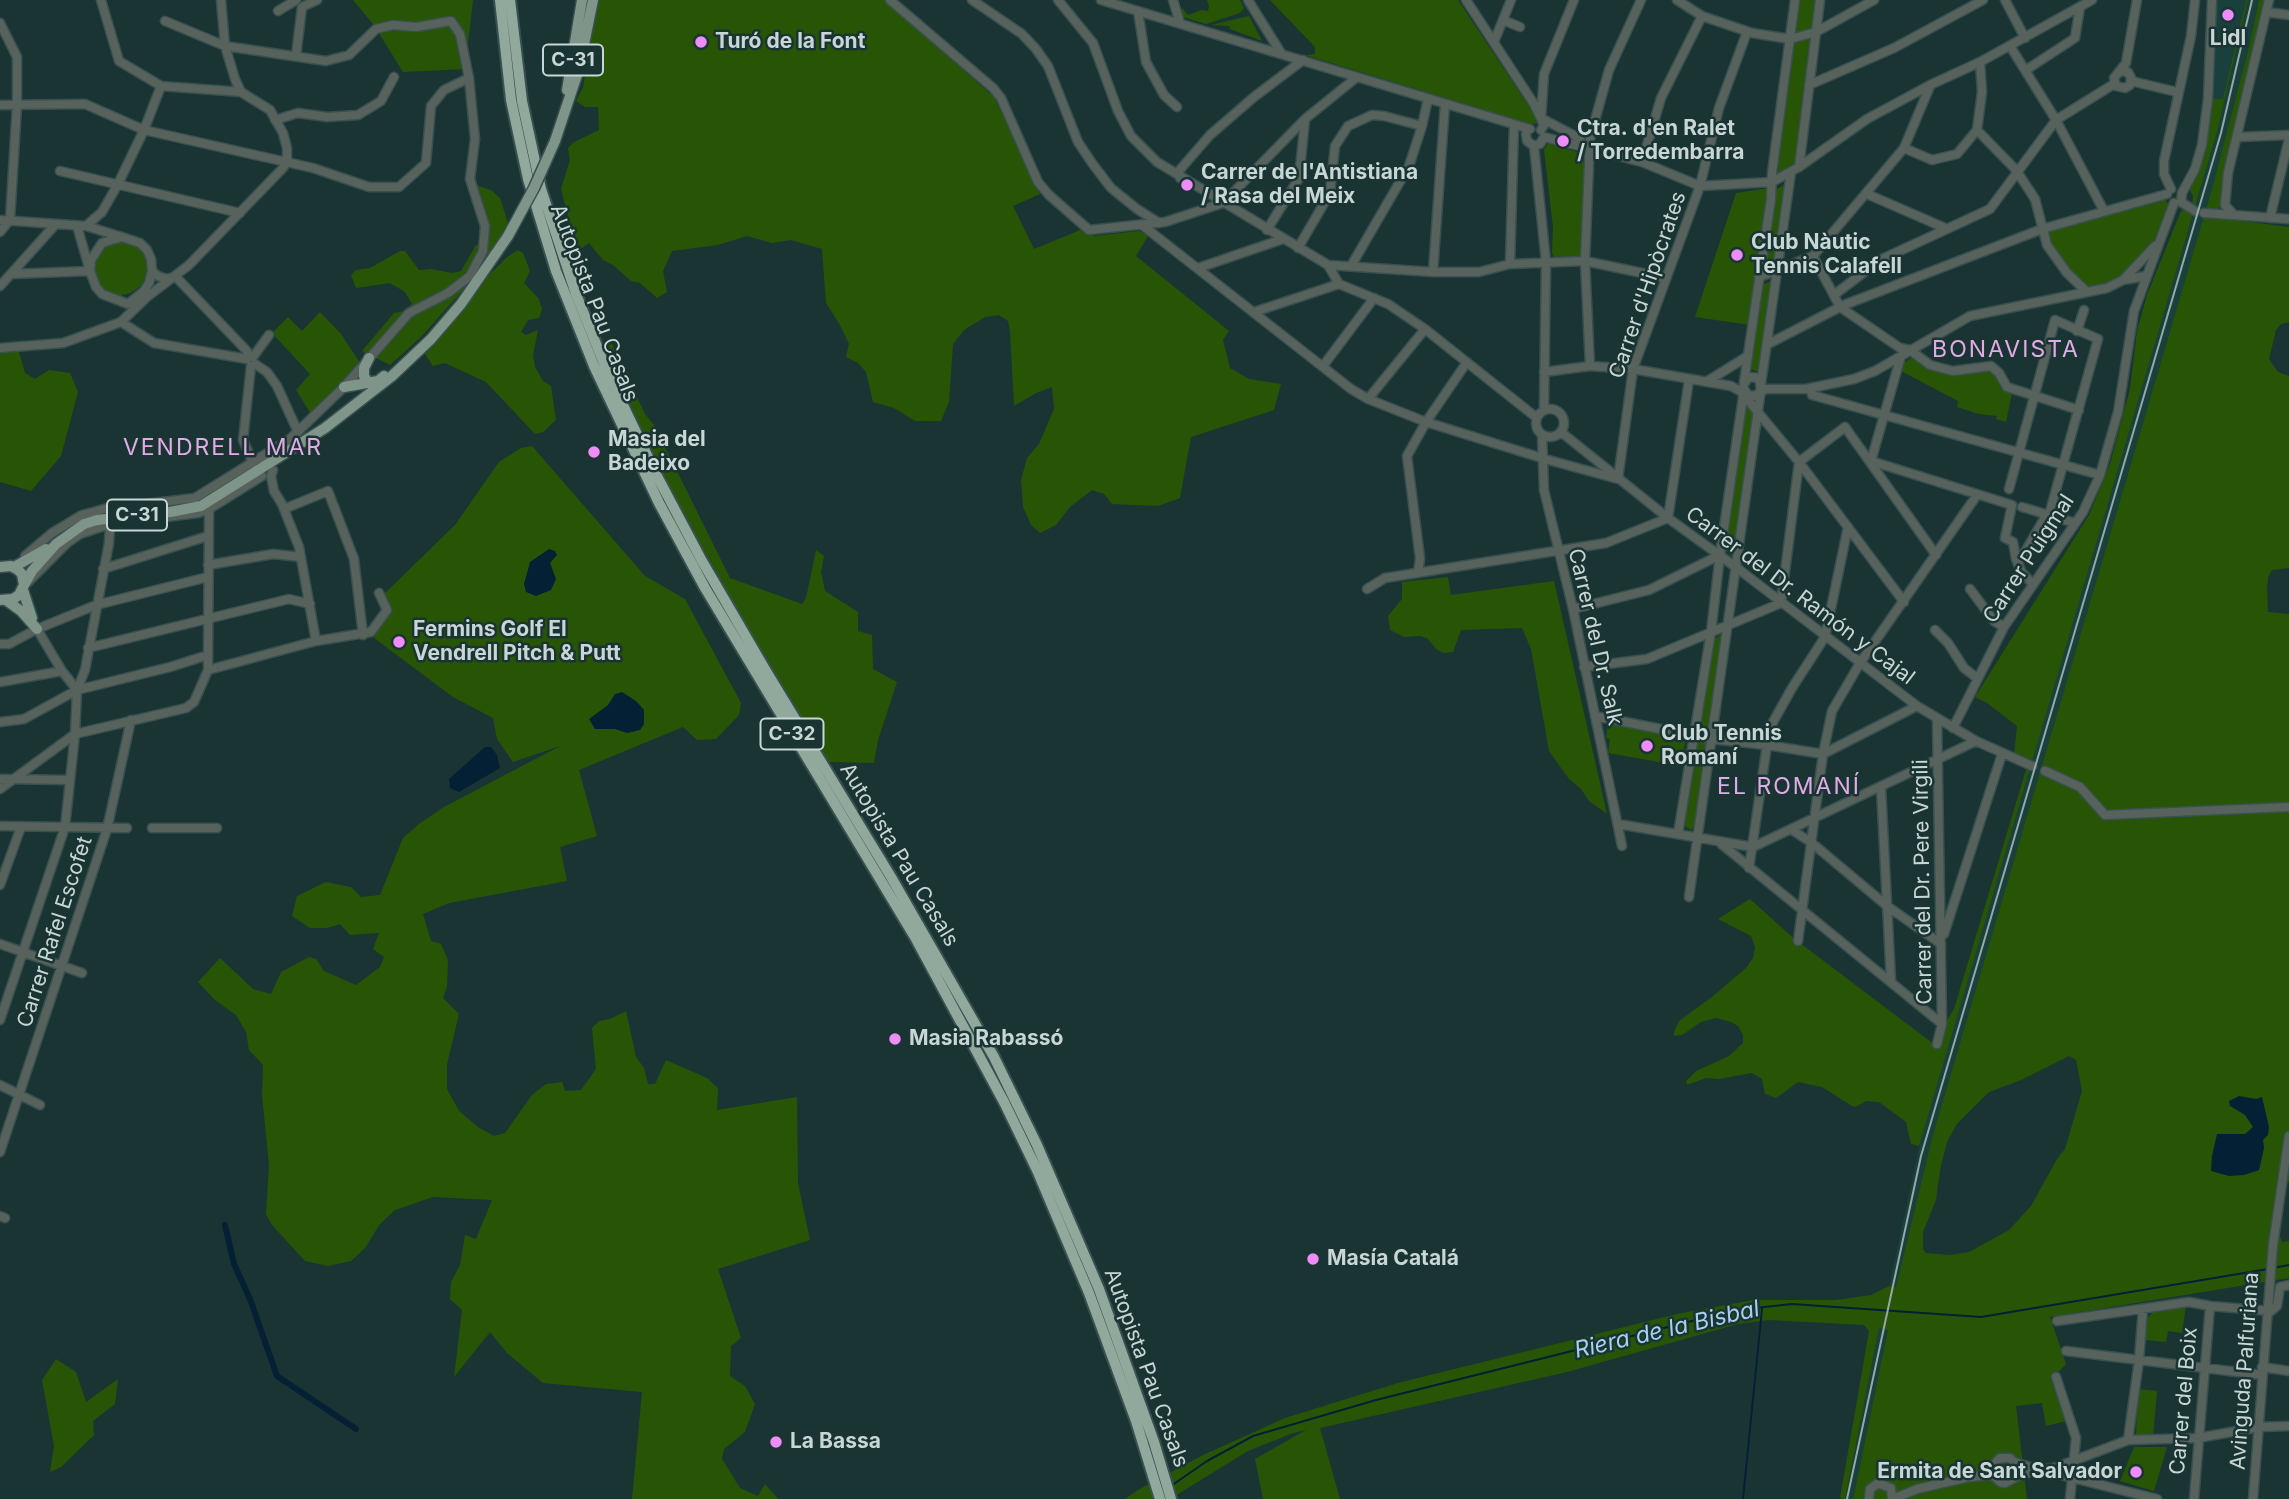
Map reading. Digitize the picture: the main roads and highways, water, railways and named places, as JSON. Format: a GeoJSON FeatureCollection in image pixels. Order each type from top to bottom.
{"type":"FeatureCollection","features":[{"type":"Feature","properties":{"kind":"highway","name":"Autopista Pau Casals"},"geometry":{"type":"LineString","coordinates":[[500,0],[511,100],[533,198],[556,271],[594,366],[659,503],[705,588],[916,939],[1000,1092],[1083,1276],[1149,1445],[1161,1465],[1174,1499]]}},
{"type":"Feature","properties":{"kind":"highway","name":"Autopista Pau Casals"},"geometry":{"type":"LineString","coordinates":[[510,0],[522,101],[541,189],[571,282],[609,376],[702,561],[898,889],[993,1057],[1037,1145],[1083,1250],[1149,1445],[1160,1499]]}},
{"type":"Feature","properties":{"kind":"main road","name":"C-31"},"geometry":{"type":"LineString","coordinates":[[553,141],[567,89],[582,0]]}},
{"type":"Feature","properties":{"kind":"main road","name":"C-31"},"geometry":{"type":"LineString","coordinates":[[2,599],[19,595],[32,571],[56,544],[84,524],[201,506],[325,428],[392,376],[431,339],[461,304],[507,235],[532,186],[572,90],[586,42],[591,0]]}},
{"type":"Feature","properties":{"kind":"main road","name":"C-31"},"geometry":{"type":"LineString","coordinates":[[8,567],[41,552],[76,524],[94,517],[200,503],[330,421],[396,368],[461,299],[507,235]]}},
{"type":"Feature","properties":{"kind":"main road"},"geometry":{"type":"LineString","coordinates":[[368,383],[364,368],[369,358]]}},
{"type":"Feature","properties":{"kind":"main road"},"geometry":{"type":"LineString","coordinates":[[344,387],[378,381],[396,368]]}},
{"type":"Feature","properties":{"kind":"main road"},"geometry":{"type":"LineString","coordinates":[[2,599],[22,611],[37,629],[26,604],[22,574],[8,567]]}},
{"type":"Feature","properties":{"kind":"waterway"},"geometry":{"type":"LineString","coordinates":[[225,1225],[234,1264],[250,1299],[277,1376],[356,1429]]}},
{"type":"Feature","properties":{"kind":"waterway","name":"Riera de la Bisbal"},"geometry":{"type":"LineString","coordinates":[[2273,1268],[2289,1265]]}},
{"type":"Feature","properties":{"kind":"waterway","name":"Riera de la Bisbal"},"geometry":{"type":"LineString","coordinates":[[1171,1486],[1207,1461],[1253,1436],[1376,1400],[1736,1310],[1792,1304],[1981,1317],[2268,1269]]}},
{"type":"Feature","properties":{"kind":"waterway"},"geometry":{"type":"LineString","coordinates":[[1743,1499],[1762,1309]]}},
{"type":"Feature","properties":{"kind":"railway"},"geometry":{"type":"LineString","coordinates":[[1847,1499],[1921,1156],[2221,133],[2252,0]]}},
{"type":"Feature","properties":{"kind":"place","name":"Lidl"},"geometry":{"type":"Point","coordinates":[2228,15]}},
{"type":"Feature","properties":{"kind":"place","name":"Turó de la Font"},"geometry":{"type":"Point","coordinates":[701,42]}},
{"type":"Feature","properties":{"kind":"place","name":"Ctra. d'en Ralet / Torredembarra"},"geometry":{"type":"Point","coordinates":[1563,141]}},
{"type":"Feature","properties":{"kind":"place","name":"Carrer de l'Antistiana / Rasa del Meix"},"geometry":{"type":"Point","coordinates":[1187,185]}},
{"type":"Feature","properties":{"kind":"place","name":"Club Nàutic Tennis Calafell"},"geometry":{"type":"Point","coordinates":[1737,255]}},
{"type":"Feature","properties":{"kind":"place","name":"Masia del Badeixo"},"geometry":{"type":"Point","coordinates":[594,452]}},
{"type":"Feature","properties":{"kind":"place","name":"Fermins Golf El Vendrell Pitch & Putt"},"geometry":{"type":"Point","coordinates":[399,642]}},
{"type":"Feature","properties":{"kind":"place","name":"Club Tennis Romaní"},"geometry":{"type":"Point","coordinates":[1647,746]}},
{"type":"Feature","properties":{"kind":"place","name":"Masia Rabassó"},"geometry":{"type":"Point","coordinates":[895,1039]}},
{"type":"Feature","properties":{"kind":"place","name":"Masía Catalá"},"geometry":{"type":"Point","coordinates":[1313,1259]}},
{"type":"Feature","properties":{"kind":"place","name":"La Bassa"},"geometry":{"type":"Point","coordinates":[776,1442]}},
{"type":"Feature","properties":{"kind":"place","name":"Ermita de Sant Salvador"},"geometry":{"type":"Point","coordinates":[2136,1472]}},
{"type":"Feature","properties":{"kind":"district","name":"BONAVISTA"},"geometry":{"type":"Point","coordinates":[2006,350]}},
{"type":"Feature","properties":{"kind":"district","name":"VENDRELL MAR"},"geometry":{"type":"Point","coordinates":[223,448]}},
{"type":"Feature","properties":{"kind":"district","name":"EL ROMANÍ"},"geometry":{"type":"Point","coordinates":[1789,787]}}]}
